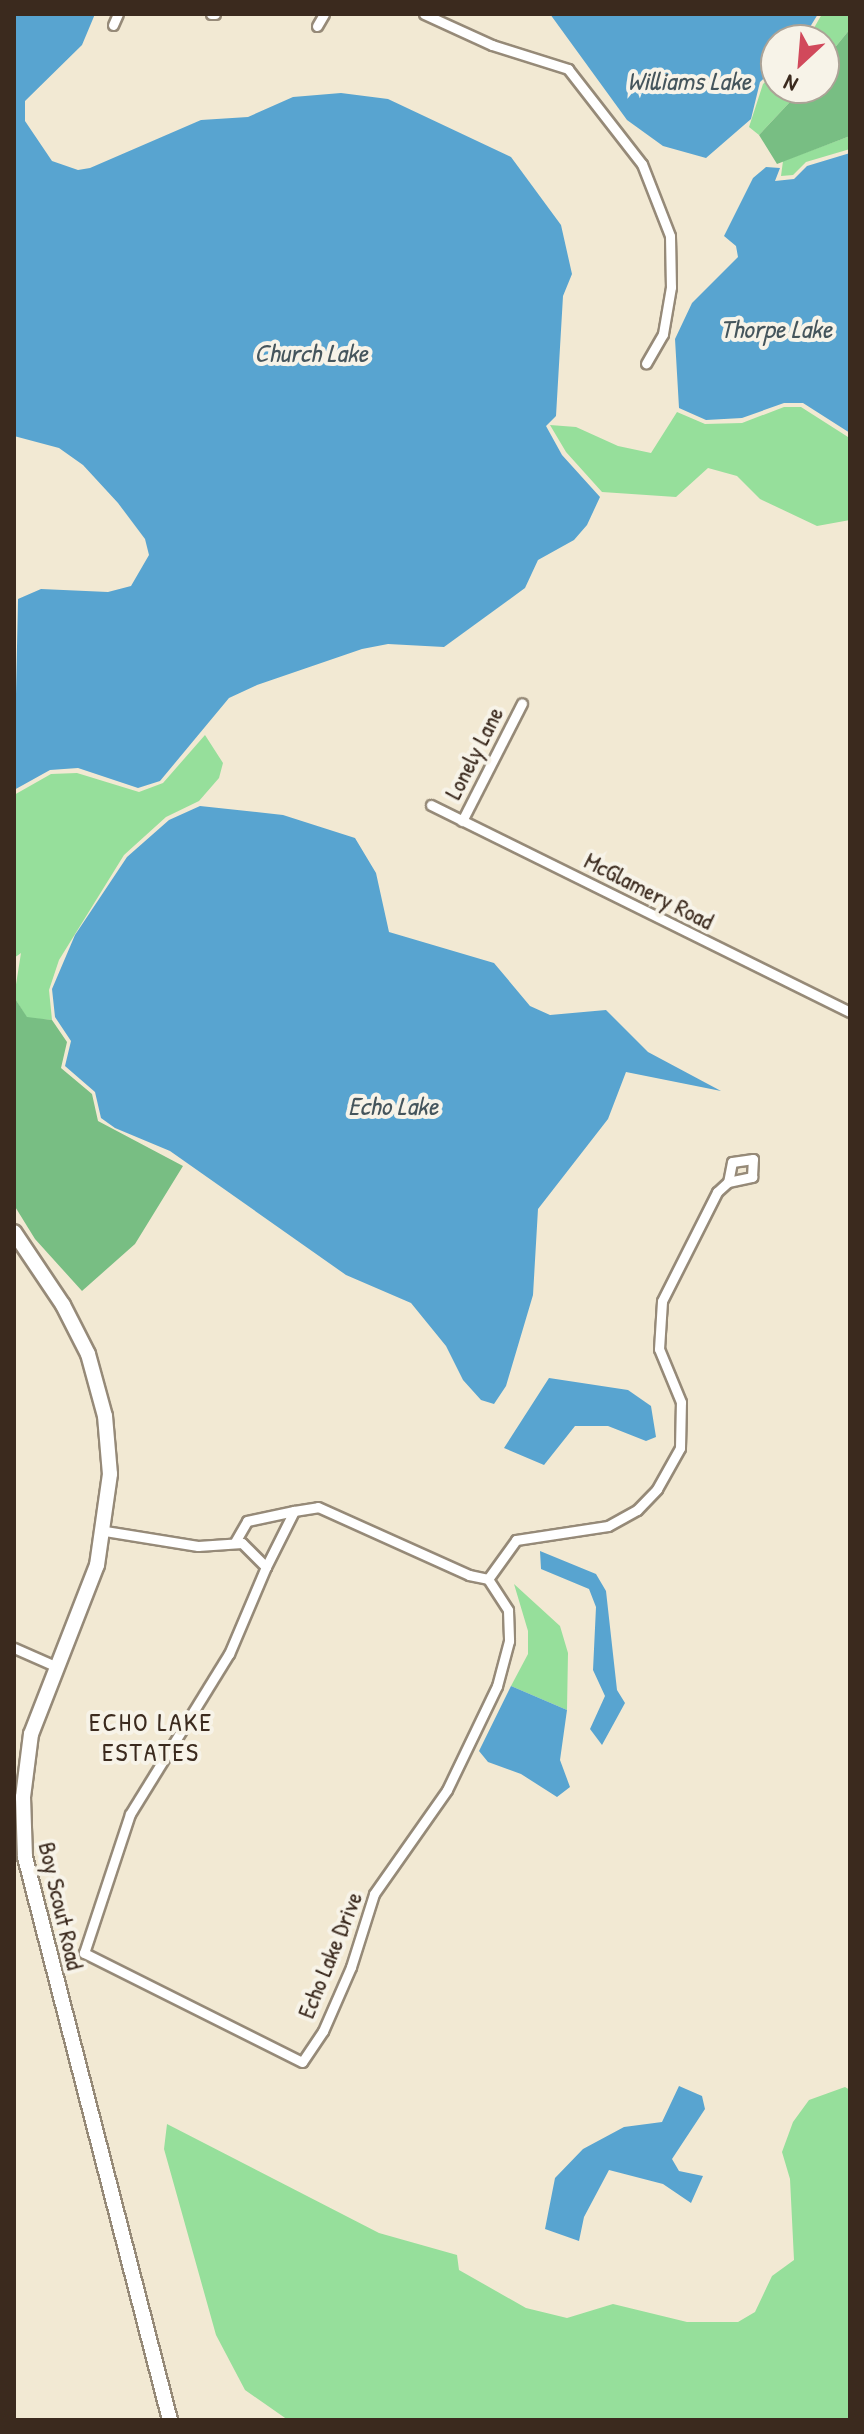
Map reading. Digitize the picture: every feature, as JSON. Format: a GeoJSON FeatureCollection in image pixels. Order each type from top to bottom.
{"type":"FeatureCollection","features":[{"type":"Feature","properties":{"kind":"street"},"geometry":{"type":"LineString","coordinates":[[113,25],[118,14]]}},
{"type":"Feature","properties":{"kind":"street"},"geometry":{"type":"LineString","coordinates":[[317,26],[324,14]]}},
{"type":"Feature","properties":{"kind":"street"},"geometry":{"type":"LineString","coordinates":[[424,14],[492,45],[568,69],[642,164],[670,236],[671,274],[663,334],[646,363]]}},
{"type":"Feature","properties":{"kind":"street","name":"Lonely Lane"},"geometry":{"type":"LineString","coordinates":[[462,821],[522,703]]}},
{"type":"Feature","properties":{"kind":"street","name":"McGlamery Road"},"geometry":{"type":"LineString","coordinates":[[431,805],[850,1012]]}},
{"type":"Feature","properties":{"kind":"street"},"geometry":{"type":"LineString","coordinates":[[235,1542],[247,1521],[306,1506],[330,1511],[469,1575],[488,1579],[516,1540],[608,1526],[637,1510],[657,1489],[680,1448],[681,1402],[659,1349],[662,1301],[717,1192],[728,1182]]}},
{"type":"Feature","properties":{"kind":"street","name":"Boy Scout Road"},"geometry":{"type":"LineString","coordinates":[[14,1232],[73,1321],[98,1384],[109,1448],[105,1531],[93,1575],[55,1666],[27,1753],[22,1812],[27,1871],[170,2420]]}},
{"type":"Feature","properties":{"kind":"street","name":"Echo Lake Drive"},"geometry":{"type":"LineString","coordinates":[[294,1511],[229,1654],[130,1814],[84,1953],[302,2062],[323,2031],[351,1967],[374,1894],[447,1790],[497,1686],[509,1641],[508,1610],[488,1579]]}},
{"type":"Feature","properties":{"kind":"street"},"geometry":{"type":"LineString","coordinates":[[105,1531],[198,1546],[235,1542],[251,1548],[266,1567]]}},
{"type":"Feature","properties":{"kind":"street"},"geometry":{"type":"LineString","coordinates":[[14,1648],[55,1666]]}},
{"type":"Feature","properties":{"kind":"green space"},"geometry":{"type":"Polygon","coordinates":[[[822,14],[850,14],[850,29],[840,41],[840,24],[816,24],[822,14]]]}},
{"type":"Feature","properties":{"kind":"green space"},"geometry":{"type":"Polygon","coordinates":[[[850,29],[850,136],[777,164],[759,135],[788,104],[840,104],[840,41],[850,29]]]}},
{"type":"Feature","properties":{"kind":"green space"},"geometry":{"type":"Polygon","coordinates":[[[760,93],[760,104],[788,104],[759,135],[749,127],[760,93]]]}},
{"type":"Feature","properties":{"kind":"green space"},"geometry":{"type":"Polygon","coordinates":[[[850,136],[850,149],[806,162],[793,175],[781,176],[783,161],[850,136]]]}},
{"type":"Feature","properties":{"kind":"green space"},"geometry":{"type":"Polygon","coordinates":[[[784,407],[801,407],[848,437],[850,520],[817,526],[760,499],[737,476],[708,468],[676,497],[602,492],[566,452],[550,425],[576,427],[618,446],[651,453],[677,412],[705,424],[742,423],[784,407]]]}},
{"type":"Feature","properties":{"kind":"green space"},"geometry":{"type":"Polygon","coordinates":[[[205,735],[223,763],[219,778],[199,801],[166,817],[124,855],[59,960],[49,990],[52,1020],[27,1018],[14,997],[21,953],[14,958],[14,795],[51,774],[77,773],[139,792],[163,783],[205,735]]]}},
{"type":"Feature","properties":{"kind":"green space"},"geometry":{"type":"Polygon","coordinates":[[[14,997],[27,1017],[52,1020],[67,1042],[61,1068],[92,1094],[98,1121],[183,1166],[135,1244],[82,1291],[35,1239],[14,1205],[14,997]]]}},
{"type":"Feature","properties":{"kind":"green space"},"geometry":{"type":"Polygon","coordinates":[[[514,1584],[560,1626],[568,1653],[567,1710],[511,1686],[528,1654],[528,1631],[514,1584]]]}},
{"type":"Feature","properties":{"kind":"green space"},"geometry":{"type":"Polygon","coordinates":[[[845,2087],[850,2090],[850,2420],[288,2420],[245,2390],[216,2335],[164,2149],[167,2124],[379,2233],[457,2255],[459,2270],[526,2308],[567,2318],[613,2304],[687,2322],[738,2322],[755,2312],[772,2276],[794,2260],[790,2179],[782,2152],[793,2122],[809,2100],[845,2087]]]}},
{"type":"Feature","properties":{"kind":"water","name":"Church Lake"},"geometry":{"type":"Polygon","coordinates":[[[14,14],[95,14],[82,45],[25,101],[25,121],[52,161],[78,170],[90,168],[201,120],[248,117],[293,97],[341,93],[388,99],[511,157],[561,225],[572,274],[563,296],[556,416],[546,426],[562,455],[600,497],[587,525],[574,540],[538,560],[525,588],[444,647],[388,644],[362,649],[257,685],[229,698],[160,781],[138,788],[78,768],[50,770],[14,790],[18,599],[41,589],[108,592],[131,586],[149,555],[145,539],[118,503],[83,465],[59,448],[14,436],[14,14]]]}},
{"type":"Feature","properties":{"kind":"water","name":"Williams Lake"},"geometry":{"type":"Polygon","coordinates":[[[550,14],[818,14],[812,24],[760,24],[760,82],[751,119],[706,158],[663,146],[627,120],[550,14]]]}},
{"type":"Feature","properties":{"kind":"water","name":"Thorpe Lake"},"geometry":{"type":"Polygon","coordinates":[[[850,153],[850,433],[803,403],[784,403],[742,418],[706,420],[679,408],[675,339],[692,303],[738,257],[736,246],[724,236],[753,178],[766,167],[780,168],[775,181],[794,179],[807,166],[850,153]]]}},
{"type":"Feature","properties":{"kind":"water","name":"Echo Lake"},"geometry":{"type":"Polygon","coordinates":[[[200,806],[283,815],[355,838],[376,873],[389,932],[494,963],[530,1006],[550,1015],[606,1010],[648,1052],[721,1091],[626,1072],[608,1119],[538,1209],[533,1295],[506,1386],[494,1404],[481,1400],[463,1380],[446,1346],[411,1303],[346,1275],[170,1151],[115,1128],[101,1118],[95,1092],[65,1066],[71,1041],[55,1017],[52,989],[75,935],[127,857],[169,820],[200,806]]]}},
{"type":"Feature","properties":{"kind":"water"},"geometry":{"type":"Polygon","coordinates":[[[549,1378],[628,1390],[651,1406],[656,1437],[646,1441],[608,1426],[575,1426],[544,1465],[504,1448],[549,1378]]]}},
{"type":"Feature","properties":{"kind":"water"},"geometry":{"type":"Polygon","coordinates":[[[540,1551],[596,1574],[606,1591],[617,1690],[625,1703],[602,1745],[590,1729],[605,1696],[593,1670],[596,1607],[589,1589],[541,1569],[540,1551]]]}},
{"type":"Feature","properties":{"kind":"water"},"geometry":{"type":"Polygon","coordinates":[[[511,1686],[567,1710],[560,1760],[570,1787],[557,1797],[521,1774],[488,1762],[479,1751],[511,1686]]]}},
{"type":"Feature","properties":{"kind":"water"},"geometry":{"type":"Polygon","coordinates":[[[679,2086],[702,2096],[705,2109],[672,2159],[679,2171],[703,2176],[691,2203],[663,2184],[609,2170],[584,2217],[579,2241],[545,2229],[555,2178],[583,2149],[624,2127],[662,2122],[679,2086]]]}},
{"type":"Feature","properties":{"kind":"district","name":"ECHO LAKE ESTATES"},"geometry":{"type":"Point","coordinates":[151,1737]}}]}
